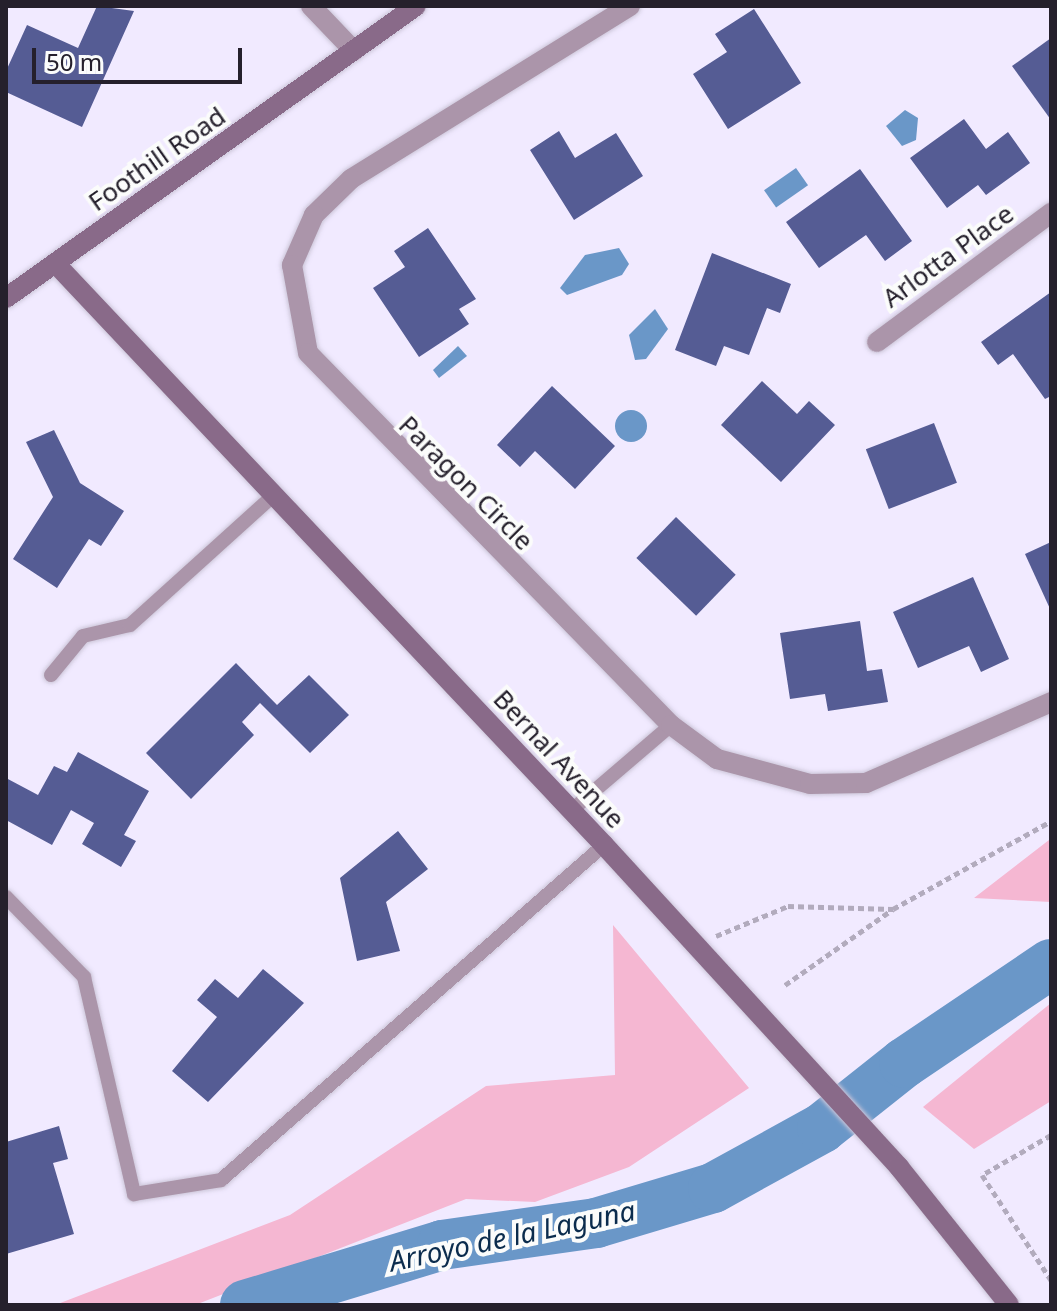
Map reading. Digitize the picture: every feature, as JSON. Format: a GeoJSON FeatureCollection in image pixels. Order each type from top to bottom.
{"type":"FeatureCollection","features":[{"type":"Feature","properties":{"kind":"main road","name":"Foothill Road"},"geometry":{"type":"LineString","coordinates":[[6,298],[416,6]]}},
{"type":"Feature","properties":{"kind":"main road","name":"Bernal Avenue"},"geometry":{"type":"LineString","coordinates":[[55,263],[572,810],[782,1046],[899,1167],[1009,1305]]}},
{"type":"Feature","properties":{"kind":"street"},"geometry":{"type":"LineString","coordinates":[[311,6],[354,51]]}},
{"type":"Feature","properties":{"kind":"street","name":"Paragon Circle"},"geometry":{"type":"LineString","coordinates":[[630,6],[351,179],[298,242],[293,298],[308,353],[340,394],[671,725],[717,759],[767,777],[866,783],[1051,702]]}},
{"type":"Feature","properties":{"kind":"street","name":"Arlotta Place"},"geometry":{"type":"LineString","coordinates":[[877,342],[1051,213]]}},
{"type":"Feature","properties":{"kind":"lane"},"geometry":{"type":"LineString","coordinates":[[51,675],[83,636],[130,625],[274,495]]}},
{"type":"Feature","properties":{"kind":"lane"},"geometry":{"type":"LineString","coordinates":[[572,810],[671,725]]}},
{"type":"Feature","properties":{"kind":"lane"},"geometry":{"type":"LineString","coordinates":[[6,897],[84,977],[134,1194],[221,1180],[604,845]]}},
{"type":"Feature","properties":{"kind":"path"},"geometry":{"type":"LineString","coordinates":[[785,985],[893,909],[1051,821]]}},
{"type":"Feature","properties":{"kind":"path"},"geometry":{"type":"LineString","coordinates":[[693,946],[788,906],[893,909]]}},
{"type":"Feature","properties":{"kind":"path"},"geometry":{"type":"LineString","coordinates":[[1051,1135],[982,1175],[1051,1280]]}},
{"type":"Feature","properties":{"kind":"shaded area"},"geometry":{"type":"Polygon","coordinates":[[[1051,838],[1051,902],[974,898],[1049,840],[1051,838]]]}},
{"type":"Feature","properties":{"kind":"shaded area"},"geometry":{"type":"Polygon","coordinates":[[[613,925],[749,1088],[629,1167],[535,1202],[466,1199],[195,1305],[55,1305],[290,1215],[486,1086],[615,1075],[613,925]]]}},
{"type":"Feature","properties":{"kind":"shaded area"},"geometry":{"type":"Polygon","coordinates":[[[1051,1003],[1051,1101],[974,1149],[923,1107],[1051,1003]]]}},
{"type":"Feature","properties":{"kind":"water"},"geometry":{"type":"Polygon","coordinates":[[[905,110],[918,118],[916,140],[902,146],[886,126],[905,110]]]}},
{"type":"Feature","properties":{"kind":"water"},"geometry":{"type":"Polygon","coordinates":[[[796,168],[808,185],[776,208],[764,190],[796,168]]]}},
{"type":"Feature","properties":{"kind":"water"},"geometry":{"type":"Polygon","coordinates":[[[619,248],[629,264],[622,275],[567,295],[560,288],[585,255],[619,248]]]}},
{"type":"Feature","properties":{"kind":"water"},"geometry":{"type":"Polygon","coordinates":[[[655,309],[668,329],[646,359],[635,360],[629,335],[655,309]]]}},
{"type":"Feature","properties":{"kind":"water"},"geometry":{"type":"Polygon","coordinates":[[[458,346],[467,356],[439,378],[433,370],[458,346]]]}},
{"type":"Feature","properties":{"kind":"water"},"geometry":{"type":"Polygon","coordinates":[[[631,410],[642,415],[647,426],[642,437],[631,442],[620,437],[615,426],[620,415],[631,410]]]}},
{"type":"Feature","properties":{"kind":"building"},"geometry":{"type":"Polygon","coordinates":[[[97,6],[134,11],[82,127],[6,92],[6,71],[27,25],[78,48],[97,6]]]}},
{"type":"Feature","properties":{"kind":"building"},"geometry":{"type":"Polygon","coordinates":[[[754,9],[801,83],[728,129],[693,74],[727,52],[715,34],[754,9]]]}},
{"type":"Feature","properties":{"kind":"building"},"geometry":{"type":"Polygon","coordinates":[[[1051,38],[1051,120],[1012,66],[1051,38]]]}},
{"type":"Feature","properties":{"kind":"building"},"geometry":{"type":"Polygon","coordinates":[[[964,119],[986,149],[1008,132],[1030,163],[986,195],[978,185],[947,208],[910,158],[964,119]]]}},
{"type":"Feature","properties":{"kind":"building"},"geometry":{"type":"Polygon","coordinates":[[[559,131],[575,158],[616,133],[643,176],[574,220],[530,150],[559,131]]]}},
{"type":"Feature","properties":{"kind":"building"},"geometry":{"type":"Polygon","coordinates":[[[860,169],[912,241],[885,261],[866,235],[819,268],[786,222],[860,169]]]}},
{"type":"Feature","properties":{"kind":"building"},"geometry":{"type":"Polygon","coordinates":[[[428,228],[476,299],[459,309],[469,324],[419,357],[373,288],[405,267],[394,251],[428,228]]]}},
{"type":"Feature","properties":{"kind":"building"},"geometry":{"type":"Polygon","coordinates":[[[712,253],[791,284],[780,313],[767,308],[749,355],[724,346],[716,366],[675,350],[712,253]]]}},
{"type":"Feature","properties":{"kind":"building"},"geometry":{"type":"Polygon","coordinates":[[[1051,292],[1051,396],[1045,399],[1013,354],[998,365],[981,342],[1051,292]]]}},
{"type":"Feature","properties":{"kind":"building"},"geometry":{"type":"Polygon","coordinates":[[[762,381],[797,414],[809,401],[835,425],[781,482],[721,425],[762,381]]]}},
{"type":"Feature","properties":{"kind":"building"},"geometry":{"type":"Polygon","coordinates":[[[552,386],[615,446],[575,489],[535,451],[520,467],[497,445],[552,386]]]}},
{"type":"Feature","properties":{"kind":"building"},"geometry":{"type":"Polygon","coordinates":[[[934,423],[957,483],[889,509],[866,449],[934,423]]]}},
{"type":"Feature","properties":{"kind":"building"},"geometry":{"type":"Polygon","coordinates":[[[54,430],[80,483],[124,511],[101,546],[89,539],[57,588],[13,559],[53,497],[26,442],[54,430]]]}},
{"type":"Feature","properties":{"kind":"building"},"geometry":{"type":"Polygon","coordinates":[[[676,517],[736,575],[696,616],[636,558],[676,517]]]}},
{"type":"Feature","properties":{"kind":"building"},"geometry":{"type":"Polygon","coordinates":[[[1051,542],[1051,611],[1025,554],[1051,542]]]}},
{"type":"Feature","properties":{"kind":"building"},"geometry":{"type":"Polygon","coordinates":[[[973,577],[1009,659],[981,672],[969,646],[918,668],[893,612],[973,577]]]}},
{"type":"Feature","properties":{"kind":"building"},"geometry":{"type":"Polygon","coordinates":[[[860,621],[867,671],[882,669],[888,702],[828,711],[825,694],[790,699],[780,633],[860,621]]]}},
{"type":"Feature","properties":{"kind":"building"},"geometry":{"type":"Polygon","coordinates":[[[236,663],[277,705],[309,675],[349,715],[310,753],[260,703],[242,722],[254,735],[191,799],[146,753],[236,663]]]}},
{"type":"Feature","properties":{"kind":"building"},"geometry":{"type":"Polygon","coordinates":[[[78,752],[149,791],[124,835],[136,841],[121,867],[82,844],[94,823],[71,810],[52,845],[6,820],[6,778],[38,795],[54,766],[67,772],[78,752]]]}},
{"type":"Feature","properties":{"kind":"building"},"geometry":{"type":"Polygon","coordinates":[[[398,831],[428,869],[386,902],[400,951],[357,961],[340,878],[398,831]]]}},
{"type":"Feature","properties":{"kind":"building"},"geometry":{"type":"Polygon","coordinates":[[[263,969],[304,1003],[208,1102],[172,1071],[217,1017],[197,1000],[215,979],[238,998],[263,969]]]}},
{"type":"Feature","properties":{"kind":"building"},"geometry":{"type":"Polygon","coordinates":[[[59,1126],[68,1159],[53,1163],[74,1234],[6,1254],[6,1142],[59,1126]]]}},
{"type":"Feature","properties":{"kind":"waterway","name":"Arroyo de la Laguna"},"geometry":{"type":"LineString","coordinates":[[245,1305],[442,1245],[596,1223],[713,1188],[822,1128],[904,1063],[1051,964]]}}]}
